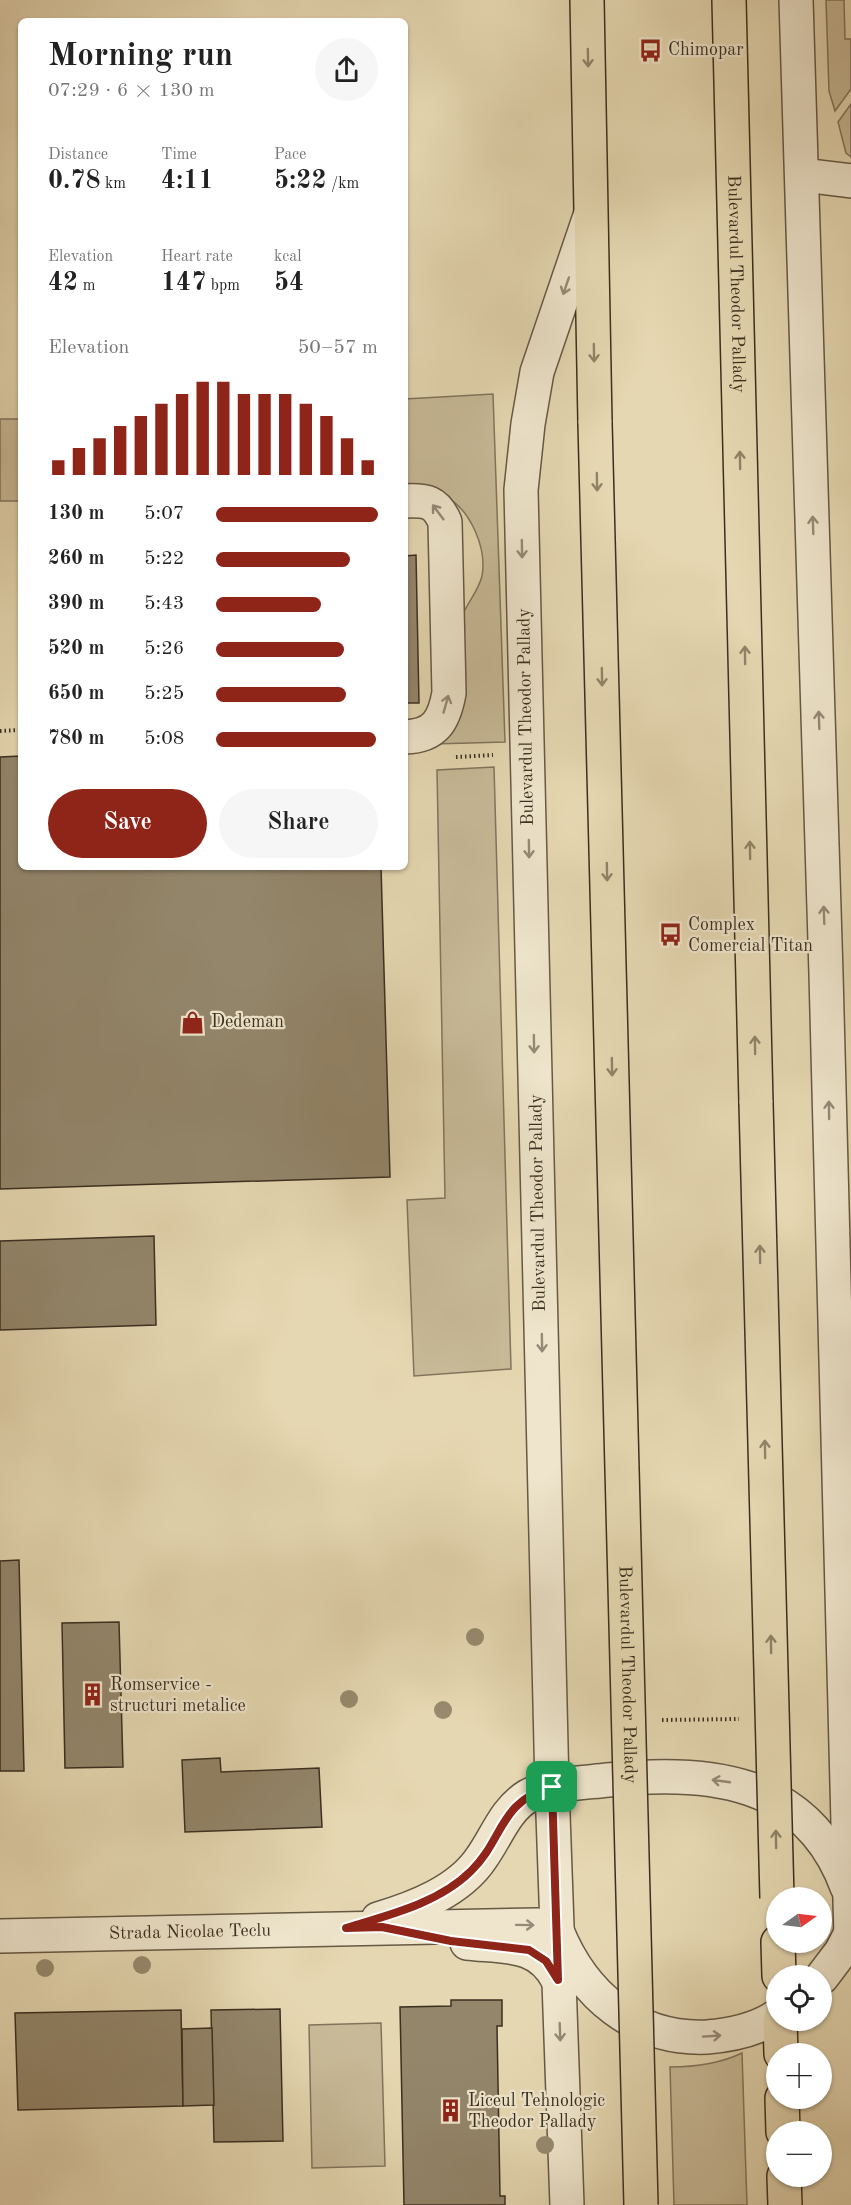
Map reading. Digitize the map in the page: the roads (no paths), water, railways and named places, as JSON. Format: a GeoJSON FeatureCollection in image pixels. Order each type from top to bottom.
{"type":"FeatureCollection","features":[{"type":"Feature","properties":{"kind":"main road","name":"Bulevardul Theodor Pallady"},"geometry":{"type":"LineString","coordinates":[[587,0],[641,2205]]}},
{"type":"Feature","properties":{"kind":"main road","name":"Bulevardul Theodor Pallady"},"geometry":{"type":"LineString","coordinates":[[729,0],[777,1887]]}},
{"type":"Feature","properties":{"kind":"main road"},"geometry":{"type":"LineString","coordinates":[[784,2187],[785,2205]]}},
{"type":"Feature","properties":{"kind":"street"},"geometry":{"type":"LineString","coordinates":[[796,0],[841,1146],[851,1939]]}},
{"type":"Feature","properties":{"kind":"street"},"geometry":{"type":"LineString","coordinates":[[803,175],[851,181]]}},
{"type":"Feature","properties":{"kind":"street","name":"Bulevardul Theodor Pallady"},"geometry":{"type":"LineString","coordinates":[[567,2205],[552,1787],[521,490],[537,372],[591,211]]}},
{"type":"Feature","properties":{"kind":"street"},"geometry":{"type":"LineString","coordinates":[[408,501],[424,500],[433,504],[441,512],[445,522],[449,693],[440,722],[419,737],[408,737]]}},
{"type":"Feature","properties":{"kind":"street"},"geometry":{"type":"LineString","coordinates":[[346,1928],[404,1910],[455,1884],[481,1860],[508,1814],[535,1792],[552,1787],[616,1779],[715,1780],[754,1789],[783,1803],[810,1826],[831,1856],[851,1898]]}},
{"type":"Feature","properties":{"kind":"street"},"geometry":{"type":"LineString","coordinates":[[382,1927],[530,1924],[556,1931],[572,1965],[590,1988],[611,2007],[654,2030],[684,2036],[720,2036],[766,2022]]}},
{"type":"Feature","properties":{"kind":"street"},"geometry":{"type":"LineString","coordinates":[[382,1927],[451,1941],[529,1950],[546,1961],[558,1980]]}},
{"type":"Feature","properties":{"kind":"street","name":"Strada Nicolae Teclu"},"geometry":{"type":"LineString","coordinates":[[0,1935],[382,1927]]}},
{"type":"Feature","properties":{"kind":"street"},"geometry":{"type":"LineString","coordinates":[[831,1965],[851,1934]]}},
{"type":"Feature","properties":{"kind":"place","name":"Chimopar"},"geometry":{"type":"Point","coordinates":[650,50]}},
{"type":"Feature","properties":{"kind":"place","name":"Complex Comercial Titan"},"geometry":{"type":"Point","coordinates":[670,935]}},
{"type":"Feature","properties":{"kind":"place","name":"Dedeman"},"geometry":{"type":"Point","coordinates":[193,1022]}},
{"type":"Feature","properties":{"kind":"place","name":"Romservice - structuri metalice"},"geometry":{"type":"Point","coordinates":[92,1695]}},
{"type":"Feature","properties":{"kind":"place","name":"Liceul Tehnologic Theodor Pallady"},"geometry":{"type":"Point","coordinates":[450,2111]}}]}
